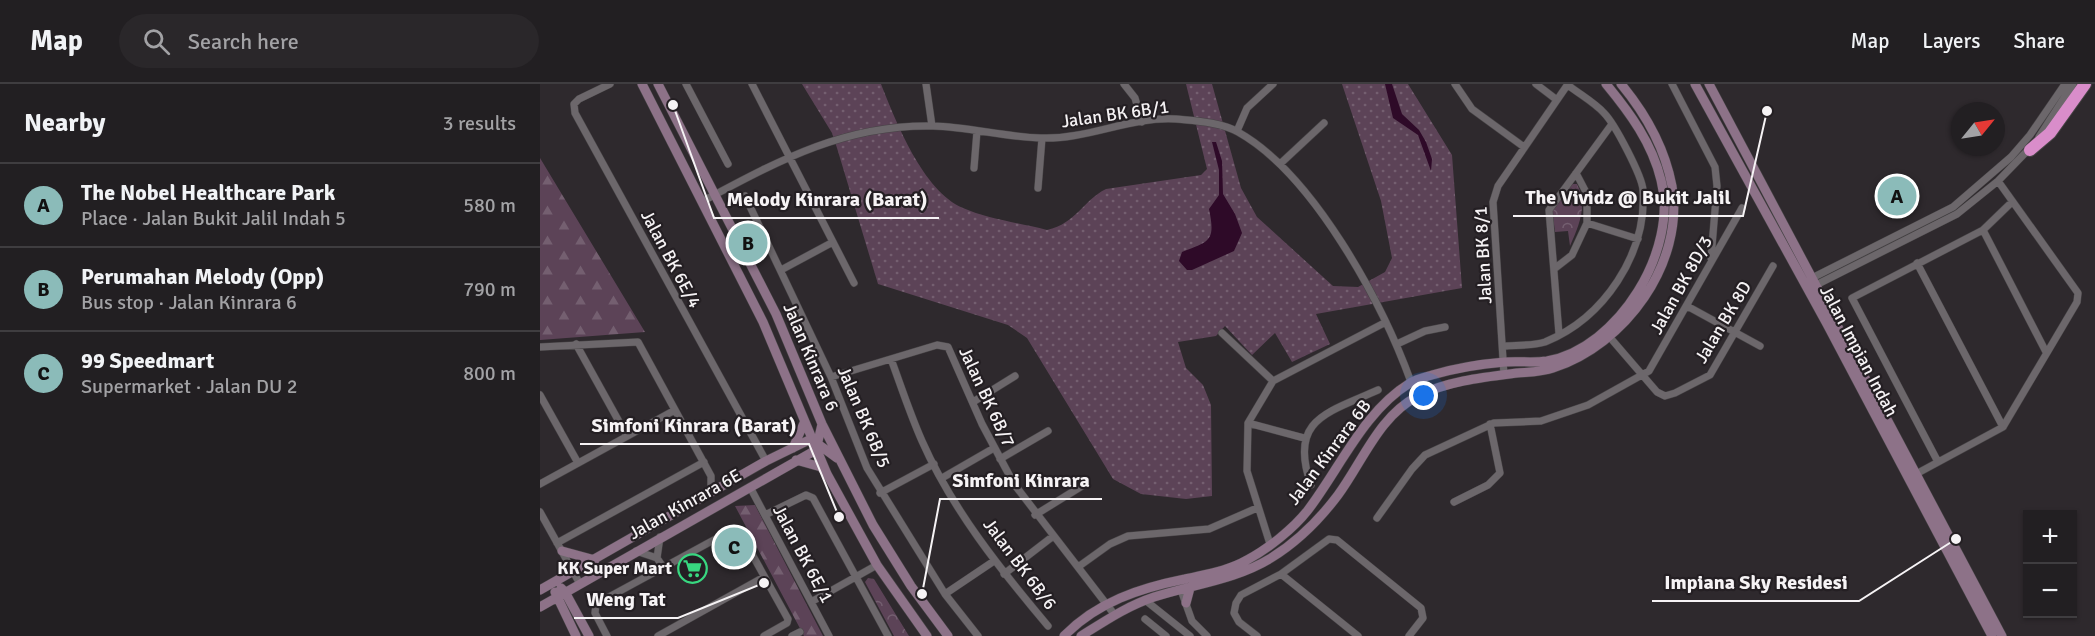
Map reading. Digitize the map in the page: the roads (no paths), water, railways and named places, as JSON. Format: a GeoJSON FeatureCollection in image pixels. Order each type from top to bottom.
{"type":"FeatureCollection","features":[{"type":"Feature","properties":{"kind":"highway"},"geometry":{"type":"LineString","coordinates":[[2030,150],[2050,133],[2085,84]]}},
{"type":"Feature","properties":{"kind":"street","name":"Jalan BK 6E/4"},"geometry":{"type":"LineString","coordinates":[[610,84],[579,99],[574,104],[575,113],[766,461]]}},
{"type":"Feature","properties":{"kind":"street","name":"Jalan Kinrara 6"},"geometry":{"type":"LineString","coordinates":[[642,84],[763,322],[827,474],[877,565],[927,636]]}},
{"type":"Feature","properties":{"kind":"street","name":"Jalan Kinrara 6"},"geometry":{"type":"LineString","coordinates":[[657,84],[776,314],[822,424],[842,464],[911,586],[948,636]]}},
{"type":"Feature","properties":{"kind":"street"},"geometry":{"type":"LineString","coordinates":[[686,84],[728,164]]}},
{"type":"Feature","properties":{"kind":"street"},"geometry":{"type":"LineString","coordinates":[[752,84],[854,283]]}},
{"type":"Feature","properties":{"kind":"street"},"geometry":{"type":"LineString","coordinates":[[926,84],[932,126]]}},
{"type":"Feature","properties":{"kind":"street"},"geometry":{"type":"LineString","coordinates":[[1124,84],[1135,98],[1142,122]]}},
{"type":"Feature","properties":{"kind":"street"},"geometry":{"type":"LineString","coordinates":[[1237,131],[1247,108],[1272,84]]}},
{"type":"Feature","properties":{"kind":"street"},"geometry":{"type":"LineString","coordinates":[[1455,84],[1472,109],[1524,147]]}},
{"type":"Feature","properties":{"kind":"street"},"geometry":{"type":"LineString","coordinates":[[1536,84],[1557,100]]}},
{"type":"Feature","properties":{"kind":"street","name":"Jalan Kinrara 6B"},"geometry":{"type":"LineString","coordinates":[[1081,636],[1114,614],[1145,600],[1237,575],[1272,557],[1313,524],[1338,494],[1382,426],[1417,396],[1459,383],[1551,369],[1593,350],[1640,289],[1658,249],[1664,218],[1662,182],[1649,145],[1625,107],[1606,84]]}},
{"type":"Feature","properties":{"kind":"street","name":"Jalan Kinrara 6B"},"geometry":{"type":"LineString","coordinates":[[1064,636],[1074,626],[1107,604],[1134,591],[1219,572],[1247,560],[1269,544],[1307,512],[1371,419],[1411,382],[1450,369],[1505,362],[1548,360],[1607,334],[1633,314],[1647,292],[1662,258],[1672,216],[1672,188],[1666,160],[1653,131],[1621,84]]}},
{"type":"Feature","properties":{"kind":"street"},"geometry":{"type":"LineString","coordinates":[[1672,84],[1715,166],[1717,186],[1710,263]]}},
{"type":"Feature","properties":{"kind":"street","name":"Jalan Impian Indah"},"geometry":{"type":"LineString","coordinates":[[1695,84],[1827,324],[1992,636]]}},
{"type":"Feature","properties":{"kind":"street","name":"Jalan Impian Indah"},"geometry":{"type":"LineString","coordinates":[[1709,84],[2002,636]]}},
{"type":"Feature","properties":{"kind":"street"},"geometry":{"type":"LineString","coordinates":[[1814,281],[1953,207],[2012,157],[2066,84]]}},
{"type":"Feature","properties":{"kind":"street"},"geometry":{"type":"LineString","coordinates":[[1814,281],[1957,214],[1998,181],[2030,150],[2055,115],[2073,84]]}},
{"type":"Feature","properties":{"kind":"street"},"geometry":{"type":"LineString","coordinates":[[1504,346],[1542,343],[1583,319],[1618,284],[1638,239],[1642,184],[1604,112],[1568,85]]}},
{"type":"Feature","properties":{"kind":"street","name":"Jalan BK 8/1"},"geometry":{"type":"LineString","coordinates":[[1504,375],[1504,346],[1493,202],[1498,186],[1568,85]]}},
{"type":"Feature","properties":{"kind":"street","name":"Jalan BK 6B/1"},"geometry":{"type":"LineString","coordinates":[[703,201],[789,156],[856,132],[932,126],[1042,138],[1093,133],[1142,122],[1173,119],[1209,123],[1237,131],[1280,164],[1335,231],[1386,322],[1411,382]]}},
{"type":"Feature","properties":{"kind":"street"},"geometry":{"type":"LineString","coordinates":[[1280,164],[1324,123]]}},
{"type":"Feature","properties":{"kind":"street"},"geometry":{"type":"LineString","coordinates":[[1559,334],[1549,210],[1612,124]]}},
{"type":"Feature","properties":{"kind":"street"},"geometry":{"type":"LineString","coordinates":[[974,168],[977,131]]}},
{"type":"Feature","properties":{"kind":"street"},"geometry":{"type":"LineString","coordinates":[[1038,188],[1042,138]]}},
{"type":"Feature","properties":{"kind":"street"},"geometry":{"type":"LineString","coordinates":[[1554,269],[1572,255],[1587,223],[1587,194],[1576,173]]}},
{"type":"Feature","properties":{"kind":"street"},"geometry":{"type":"LineString","coordinates":[[1916,474],[2003,427],[2077,302],[2078,293],[1998,181]]}},
{"type":"Feature","properties":{"kind":"street","name":"Jalan BK 6B/5"},"geometry":{"type":"LineString","coordinates":[[745,196],[831,377],[867,468],[880,493],[945,594],[978,636]]}},
{"type":"Feature","properties":{"kind":"street"},"geometry":{"type":"LineString","coordinates":[[1938,462],[1852,298],[1983,230],[2012,202]]}},
{"type":"Feature","properties":{"kind":"street","name":"Jalan BK 8D/3"},"geometry":{"type":"LineString","coordinates":[[1643,375],[1659,356],[1742,208]]}},
{"type":"Feature","properties":{"kind":"street"},"geometry":{"type":"LineString","coordinates":[[1587,223],[1638,239]]}},
{"type":"Feature","properties":{"kind":"street"},"geometry":{"type":"LineString","coordinates":[[1983,230],[2046,352]]}},
{"type":"Feature","properties":{"kind":"street"},"geometry":{"type":"LineString","coordinates":[[781,270],[833,242]]}},
{"type":"Feature","properties":{"kind":"street"},"geometry":{"type":"LineString","coordinates":[[1917,263],[2003,427]]}},
{"type":"Feature","properties":{"kind":"street","name":"Jalan BK 8D"},"geometry":{"type":"LineString","coordinates":[[1607,334],[1657,392],[1665,396],[1675,393],[1710,375],[1773,266]]}},
{"type":"Feature","properties":{"kind":"street"},"geometry":{"type":"LineString","coordinates":[[1687,306],[1760,346]]}},
{"type":"Feature","properties":{"kind":"street"},"geometry":{"type":"LineString","coordinates":[[1269,544],[1247,471],[1248,423],[1273,381],[1386,322]]}},
{"type":"Feature","properties":{"kind":"street"},"geometry":{"type":"LineString","coordinates":[[1397,344],[1425,331],[1445,327]]}},
{"type":"Feature","properties":{"kind":"street"},"geometry":{"type":"LineString","coordinates":[[1222,333],[1273,381]]}},
{"type":"Feature","properties":{"kind":"street"},"geometry":{"type":"LineString","coordinates":[[540,347],[638,342],[711,476],[711,492]]}},
{"type":"Feature","properties":{"kind":"street"},"geometry":{"type":"LineString","coordinates":[[576,344],[627,436]]}},
{"type":"Feature","properties":{"kind":"street","name":"Jalan BK 6B/7"},"geometry":{"type":"LineString","coordinates":[[831,377],[937,345],[948,347],[1000,459],[1035,515],[1114,614]]}},
{"type":"Feature","properties":{"kind":"street","name":"Jalan BK 6B/6"},"geometry":{"type":"LineString","coordinates":[[891,359],[922,441],[942,478],[994,561],[1048,626]]}},
{"type":"Feature","properties":{"kind":"street"},"geometry":{"type":"LineString","coordinates":[[1377,518],[1419,460],[1490,424],[1541,421],[1588,405],[1643,375]]}},
{"type":"Feature","properties":{"kind":"street"},"geometry":{"type":"LineString","coordinates":[[973,402],[1015,376]]}},
{"type":"Feature","properties":{"kind":"street"},"geometry":{"type":"LineString","coordinates":[[1311,485],[1303,463],[1304,438],[1312,425],[1328,412],[1378,390]]}},
{"type":"Feature","properties":{"kind":"street"},"geometry":{"type":"LineString","coordinates":[[540,394],[578,463]]}},
{"type":"Feature","properties":{"kind":"street"},"geometry":{"type":"LineString","coordinates":[[540,484],[675,410]]}},
{"type":"Feature","properties":{"kind":"street"},"geometry":{"type":"LineString","coordinates":[[793,448],[804,423]]}},
{"type":"Feature","properties":{"kind":"street"},"geometry":{"type":"LineString","coordinates":[[1248,423],[1304,438]]}},
{"type":"Feature","properties":{"kind":"street"},"geometry":{"type":"LineString","coordinates":[[822,424],[815,444],[842,464]]}},
{"type":"Feature","properties":{"kind":"street"},"geometry":{"type":"LineString","coordinates":[[1454,502],[1488,486],[1500,473],[1490,424]]}},
{"type":"Feature","properties":{"kind":"street"},"geometry":{"type":"LineString","coordinates":[[1000,459],[1048,431]]}},
{"type":"Feature","properties":{"kind":"street","name":"Jalan Kinrara 6E"},"geometry":{"type":"LineString","coordinates":[[540,590],[766,461],[793,448],[815,444]]}},
{"type":"Feature","properties":{"kind":"street","name":"Jalan Kinrara 6E"},"geometry":{"type":"LineString","coordinates":[[541,606],[796,460],[815,444]]}},
{"type":"Feature","properties":{"kind":"street"},"geometry":{"type":"LineString","coordinates":[[942,478],[994,448]]}},
{"type":"Feature","properties":{"kind":"street"},"geometry":{"type":"LineString","coordinates":[[796,460],[821,467],[827,474]]}},
{"type":"Feature","properties":{"kind":"street"},"geometry":{"type":"LineString","coordinates":[[559,547],[704,462]]}},
{"type":"Feature","properties":{"kind":"street"},"geometry":{"type":"LineString","coordinates":[[880,493],[934,464]]}},
{"type":"Feature","properties":{"kind":"street","name":"Jalan Kinrara 6E"},"geometry":{"type":"LineString","coordinates":[[711,476],[726,484]]}},
{"type":"Feature","properties":{"kind":"street"},"geometry":{"type":"LineString","coordinates":[[1035,515],[1082,486]]}},
{"type":"Feature","properties":{"kind":"street","name":"Jalan BK 6E/1"},"geometry":{"type":"LineString","coordinates":[[750,487],[829,636]]}},
{"type":"Feature","properties":{"kind":"street"},"geometry":{"type":"LineString","coordinates":[[765,515],[810,495],[888,636]]}},
{"type":"Feature","properties":{"kind":"street"},"geometry":{"type":"LineString","coordinates":[[1078,567],[1110,544],[1128,536],[1209,529],[1257,508]]}},
{"type":"Feature","properties":{"kind":"street"},"geometry":{"type":"LineString","coordinates":[[540,512],[580,584],[574,608]]}},
{"type":"Feature","properties":{"kind":"street"},"geometry":{"type":"LineString","coordinates":[[607,636],[595,613],[596,604],[734,528],[738,529],[788,619],[787,623],[764,636]]}},
{"type":"Feature","properties":{"kind":"street"},"geometry":{"type":"LineString","coordinates":[[657,558],[660,537]]}},
{"type":"Feature","properties":{"kind":"street"},"geometry":{"type":"LineString","coordinates":[[1004,574],[1052,537]]}},
{"type":"Feature","properties":{"kind":"street"},"geometry":{"type":"LineString","coordinates":[[1257,636],[1239,622],[1234,613],[1241,595],[1281,574],[1324,541],[1337,540],[1421,608],[1423,618],[1409,636]]}},
{"type":"Feature","properties":{"kind":"street"},"geometry":{"type":"LineString","coordinates":[[559,547],[595,560]]}},
{"type":"Feature","properties":{"kind":"street"},"geometry":{"type":"LineString","coordinates":[[636,551],[657,558],[663,567]]}},
{"type":"Feature","properties":{"kind":"street"},"geometry":{"type":"LineString","coordinates":[[945,594],[994,561]]}},
{"type":"Feature","properties":{"kind":"street"},"geometry":{"type":"LineString","coordinates":[[811,603],[877,565]]}},
{"type":"Feature","properties":{"kind":"street"},"geometry":{"type":"LineString","coordinates":[[1281,574],[1358,636]]}},
{"type":"Feature","properties":{"kind":"street"},"geometry":{"type":"LineString","coordinates":[[658,636],[764,577]]}},
{"type":"Feature","properties":{"kind":"street"},"geometry":{"type":"LineString","coordinates":[[554,582],[566,592],[589,636]]}},
{"type":"Feature","properties":{"kind":"street"},"geometry":{"type":"LineString","coordinates":[[554,582],[555,597],[576,636]]}},
{"type":"Feature","properties":{"kind":"street"},"geometry":{"type":"LineString","coordinates":[[1170,582],[1185,589],[1186,603],[1192,621],[1207,636]]}},
{"type":"Feature","properties":{"kind":"street"},"geometry":{"type":"LineString","coordinates":[[1145,600],[1190,636]]}},
{"type":"Feature","properties":{"kind":"street"},"geometry":{"type":"LineString","coordinates":[[541,606],[562,611]]}},
{"type":"Feature","properties":{"kind":"street"},"geometry":{"type":"LineString","coordinates":[[1145,619],[1166,636]]}},
{"type":"Feature","properties":{"kind":"street"},"geometry":{"type":"LineString","coordinates":[[672,628],[676,636]]}},
{"type":"Feature","properties":{"kind":"street"},"geometry":{"type":"LineString","coordinates":[[792,636],[800,632]]}},
{"type":"Feature","properties":{"kind":"place","name":"Melody Kinrara (Barat)"},"geometry":{"type":"Point","coordinates":[673,105]}},
{"type":"Feature","properties":{"kind":"place","name":"The Vividz @ Bukit Jalil"},"geometry":{"type":"Point","coordinates":[1767,111]}},
{"type":"Feature","properties":{"kind":"place","name":"The Nobel Healthcare Park"},"geometry":{"type":"Point","coordinates":[1897,196]}},
{"type":"Feature","properties":{"kind":"place","name":"Perumahan Melody (Opp)"},"geometry":{"type":"Point","coordinates":[748,243]}},
{"type":"Feature","properties":{"kind":"place","name":"Simfoni Kinrara (Barat)"},"geometry":{"type":"Point","coordinates":[839,517]}},
{"type":"Feature","properties":{"kind":"place","name":"Impiana Sky Residesi"},"geometry":{"type":"Point","coordinates":[1956,539]}},
{"type":"Feature","properties":{"kind":"place","name":"99 Speedmart"},"geometry":{"type":"Point","coordinates":[734,547]}},
{"type":"Feature","properties":{"kind":"place","name":"KK Super Mart"},"geometry":{"type":"Point","coordinates":[693,568]}},
{"type":"Feature","properties":{"kind":"place","name":"Weng Tat"},"geometry":{"type":"Point","coordinates":[764,583]}},
{"type":"Feature","properties":{"kind":"place","name":"Simfoni Kinrara"},"geometry":{"type":"Point","coordinates":[922,594]}}]}
